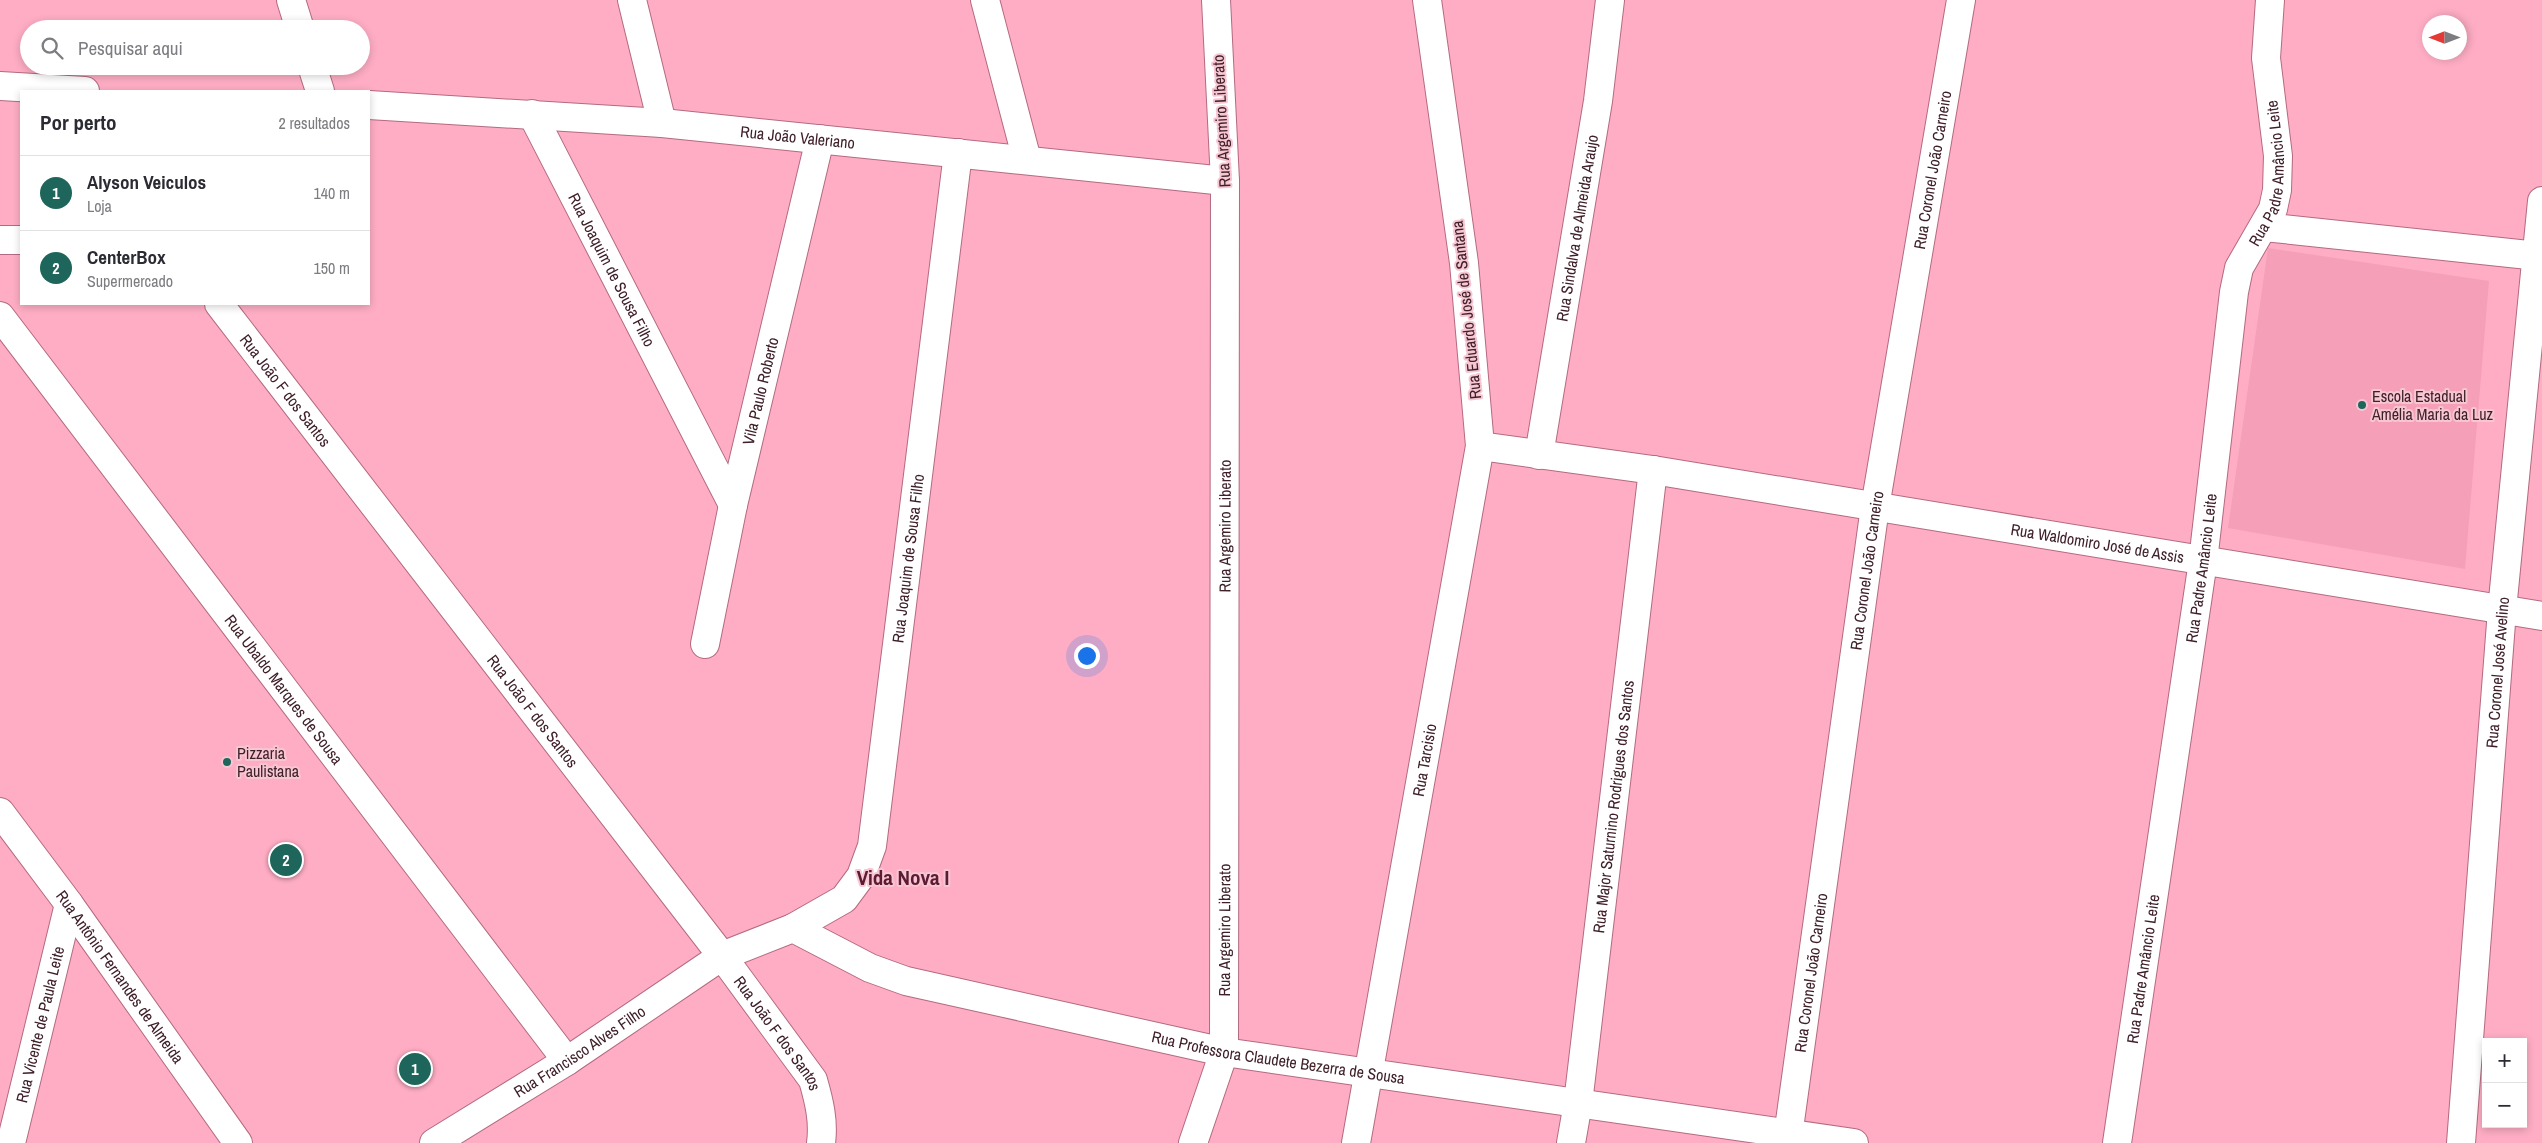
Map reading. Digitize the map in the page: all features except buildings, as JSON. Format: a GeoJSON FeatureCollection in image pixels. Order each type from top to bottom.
{"type":"FeatureCollection","features":[{"type":"Feature","properties":{"kind":"main road"},"geometry":{"type":"LineString","coordinates":[[291,0],[297,20]]}},
{"type":"Feature","properties":{"kind":"main road"},"geometry":{"type":"LineString","coordinates":[[632,0],[662,122]]}},
{"type":"Feature","properties":{"kind":"main road"},"geometry":{"type":"LineString","coordinates":[[985,0],[1027,160]]}},
{"type":"Feature","properties":{"kind":"main road","name":"Rua Argemiro Liberato"},"geometry":{"type":"LineString","coordinates":[[1194,1143],[1224,1052],[1225,181],[1216,0]]}},
{"type":"Feature","properties":{"kind":"main road","name":"Rua Eduardo José de Santana"},"geometry":{"type":"LineString","coordinates":[[1427,0],[1464,263],[1480,446]]}},
{"type":"Feature","properties":{"kind":"main road","name":"Rua Sindalva de Almeida Araujo"},"geometry":{"type":"LineString","coordinates":[[1539,454],[1598,101],[1610,0]]}},
{"type":"Feature","properties":{"kind":"main road","name":"Rua Coronel João Carneiro"},"geometry":{"type":"LineString","coordinates":[[1788,1138],[1875,507],[1961,0]]}},
{"type":"Feature","properties":{"kind":"main road","name":"Rua Padre Amâncio Leite"},"geometry":{"type":"LineString","coordinates":[[2116,1143],[2203,561],[2234,292],[2239,268],[2273,209],[2278,156],[2266,58],[2270,0]]}},
{"type":"Feature","properties":{"kind":"main road"},"geometry":{"type":"LineString","coordinates":[[315,75],[320,90]]}},
{"type":"Feature","properties":{"kind":"main road"},"geometry":{"type":"LineString","coordinates":[[0,86],[68,90]]}},
{"type":"Feature","properties":{"kind":"main road","name":"Rua João Valeriano"},"geometry":{"type":"LineString","coordinates":[[370,105],[662,122],[1225,181]]}},
{"type":"Feature","properties":{"kind":"main road","name":"Rua Joaquim de Sousa Filho"},"geometry":{"type":"LineString","coordinates":[[532,114],[734,506]]}},
{"type":"Feature","properties":{"kind":"main road","name":"Vila Paulo Roberto"},"geometry":{"type":"LineString","coordinates":[[704,644],[734,506],[820,139]]}},
{"type":"Feature","properties":{"kind":"main road","name":"Rua Joaquim de Sousa Filho"},"geometry":{"type":"LineString","coordinates":[[793,928],[844,899],[860,876],[872,846],[958,153]]}},
{"type":"Feature","properties":{"kind":"main road","name":"Rua Coronel José Avelino"},"geometry":{"type":"LineString","coordinates":[[2462,1143],[2502,610],[2542,201]]}},
{"type":"Feature","properties":{"kind":"main road"},"geometry":{"type":"LineString","coordinates":[[2264,227],[2538,256]]}},
{"type":"Feature","properties":{"kind":"main road"},"geometry":{"type":"LineString","coordinates":[[0,240],[20,240]]}},
{"type":"Feature","properties":{"kind":"main road","name":"Rua João F dos Santos"},"geometry":{"type":"LineString","coordinates":[[220,305],[722,956],[813,1080],[820,1104],[822,1136]]}},
{"type":"Feature","properties":{"kind":"main road","name":"Rua Ubaldo Marques de Sousa"},"geometry":{"type":"LineString","coordinates":[[0,316],[567,1061]]}},
{"type":"Feature","properties":{"kind":"main road"},"geometry":{"type":"LineString","coordinates":[[1480,446],[1653,470]]}},
{"type":"Feature","properties":{"kind":"main road","name":"Rua Tarcisio"},"geometry":{"type":"LineString","coordinates":[[1356,1143],[1480,446]]}},
{"type":"Feature","properties":{"kind":"main road","name":"Rua Waldomiro José de Assis"},"geometry":{"type":"LineString","coordinates":[[1653,470],[2542,616]]}},
{"type":"Feature","properties":{"kind":"main road","name":"Rua Major Saturnino Rodrigues dos Santos"},"geometry":{"type":"LineString","coordinates":[[1571,1143],[1578,1103],[1653,470]]}},
{"type":"Feature","properties":{"kind":"main road","name":"Rua Antônio Fernandes de Almeida"},"geometry":{"type":"LineString","coordinates":[[0,812],[69,904],[238,1143]]}},
{"type":"Feature","properties":{"kind":"main road","name":"Rua Vicente de Paula Leite"},"geometry":{"type":"LineString","coordinates":[[11,1143],[69,904]]}},
{"type":"Feature","properties":{"kind":"main road"},"geometry":{"type":"LineString","coordinates":[[722,956],[793,928]]}},
{"type":"Feature","properties":{"kind":"main road","name":"Rua Professora Claudete Bezerra de Sousa"},"geometry":{"type":"LineString","coordinates":[[793,928],[870,968],[906,982],[1224,1052],[1578,1103],[1788,1138],[1854,1143]]}},
{"type":"Feature","properties":{"kind":"main road","name":"Rua Francisco Alves Filho"},"geometry":{"type":"LineString","coordinates":[[434,1143],[567,1061],[722,956]]}},
{"type":"Feature","properties":{"kind":"shaded area","name":"Escola Estadual Amélia Maria da Luz"},"geometry":{"type":"Polygon","coordinates":[[[2268,248],[2489,281],[2465,569],[2228,528],[2268,248]]]}},
{"type":"Feature","properties":{"kind":"place","name":"Escola Estadual Amélia Maria da Luz"},"geometry":{"type":"Point","coordinates":[2362,405]}},
{"type":"Feature","properties":{"kind":"place","name":"Pizzaria Paulistana"},"geometry":{"type":"Point","coordinates":[227,762]}},
{"type":"Feature","properties":{"kind":"place","name":"CenterBox"},"geometry":{"type":"Point","coordinates":[286,860]}},
{"type":"Feature","properties":{"kind":"place","name":"Alyson Veiculos"},"geometry":{"type":"Point","coordinates":[415,1069]}},
{"type":"Feature","properties":{"kind":"district","name":"Vida Nova I"},"geometry":{"type":"Point","coordinates":[903,877]}}]}
